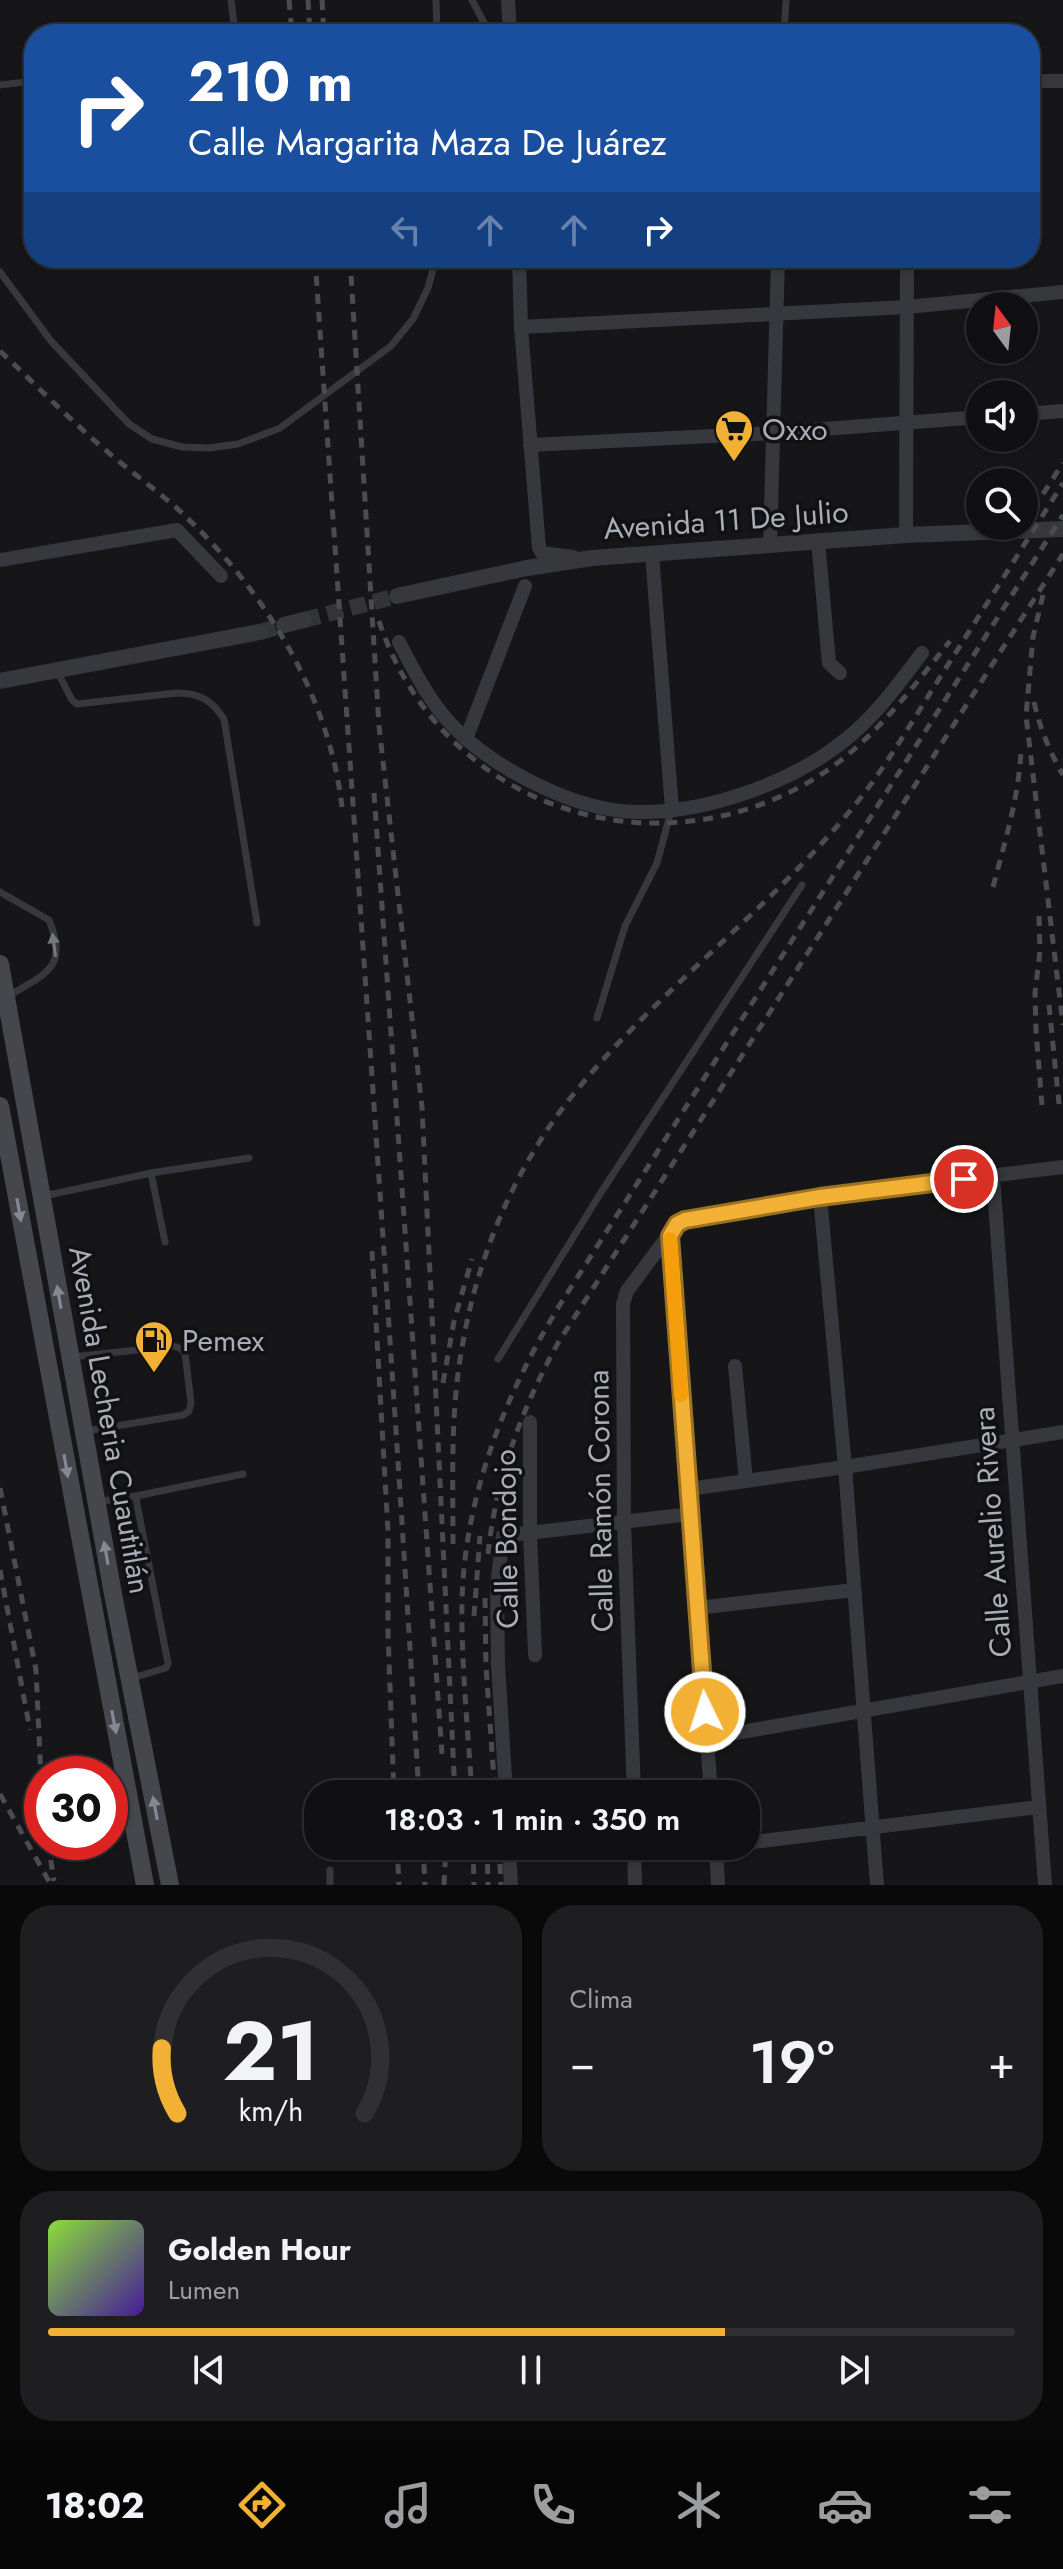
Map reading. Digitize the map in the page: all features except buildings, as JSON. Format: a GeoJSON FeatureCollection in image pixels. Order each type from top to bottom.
{"type":"FeatureCollection","features":[{"type":"Feature","properties":{"kind":"main road","name":"Avenida Lecheria Cuautitlán"},"geometry":{"type":"LineString","coordinates":[[0,964],[96,1502],[170,1885]]}},
{"type":"Feature","properties":{"kind":"main road","name":"Avenida Lecheria Cuautitlán"},"geometry":{"type":"LineString","coordinates":[[0,1106],[145,1885]]}},
{"type":"Feature","properties":{"kind":"main road"},"geometry":{"type":"LineString","coordinates":[[90,1599],[113,1594]]}},
{"type":"Feature","properties":{"kind":"street"},"geometry":{"type":"LineString","coordinates":[[508,0],[509,24]]}},
{"type":"Feature","properties":{"kind":"street"},"geometry":{"type":"LineString","coordinates":[[1040,81],[1063,81]]}},
{"type":"Feature","properties":{"kind":"street"},"geometry":{"type":"LineString","coordinates":[[519,268],[521,327],[539,548],[542,553],[592,558]]}},
{"type":"Feature","properties":{"kind":"street"},"geometry":{"type":"LineString","coordinates":[[770,545],[778,268]]}},
{"type":"Feature","properties":{"kind":"street"},"geometry":{"type":"LineString","coordinates":[[906,535],[907,268]]}},
{"type":"Feature","properties":{"kind":"street"},"geometry":{"type":"LineString","coordinates":[[521,327],[907,307],[1063,292]]}},
{"type":"Feature","properties":{"kind":"street"},"geometry":{"type":"LineString","coordinates":[[1038,413],[1063,411]]}},
{"type":"Feature","properties":{"kind":"street"},"geometry":{"type":"LineString","coordinates":[[530,445],[773,433],[966,418]]}},
{"type":"Feature","properties":{"kind":"street","name":"Avenida 11 De Julio"},"geometry":{"type":"LineString","coordinates":[[397,596],[527,568],[592,558],[906,535],[1063,529]]}},
{"type":"Feature","properties":{"kind":"street"},"geometry":{"type":"LineString","coordinates":[[0,560],[177,530],[221,576]]}},
{"type":"Feature","properties":{"kind":"street"},"geometry":{"type":"LineString","coordinates":[[818,541],[829,663],[840,673]]}},
{"type":"Feature","properties":{"kind":"street"},"geometry":{"type":"LineString","coordinates":[[652,554],[672,809]]}},
{"type":"Feature","properties":{"kind":"street"},"geometry":{"type":"LineString","coordinates":[[466,739],[525,586]]}},
{"type":"Feature","properties":{"kind":"street"},"geometry":{"type":"LineString","coordinates":[[284,625],[304,620]]}},
{"type":"Feature","properties":{"kind":"street"},"geometry":{"type":"LineString","coordinates":[[0,681],[260,632]]}},
{"type":"Feature","properties":{"kind":"street"},"geometry":{"type":"LineString","coordinates":[[399,642],[421,685],[444,716],[495,762],[525,780],[569,797],[632,812],[714,802],[761,787],[808,765],[845,740],[882,705],[922,653]]}},
{"type":"Feature","properties":{"kind":"street"},"geometry":{"type":"LineString","coordinates":[[710,1780],[673,1230],[685,1220],[820,1197],[1063,1167]]}},
{"type":"Feature","properties":{"kind":"street","name":"Calle Aurelio Rivera"},"geometry":{"type":"LineString","coordinates":[[993,1176],[1045,1885]]}},
{"type":"Feature","properties":{"kind":"street"},"geometry":{"type":"LineString","coordinates":[[820,1197],[845,1467],[877,1885]]}},
{"type":"Feature","properties":{"kind":"street","name":"Calle Ramón Corona"},"geometry":{"type":"LineString","coordinates":[[633,1780],[624,1522],[623,1304],[627,1291],[673,1230]]}},
{"type":"Feature","properties":{"kind":"street"},"geometry":{"type":"LineString","coordinates":[[735,1366],[746,1481]]}},
{"type":"Feature","properties":{"kind":"street","name":"Calle Bondojo"},"geometry":{"type":"LineString","coordinates":[[530,1422],[535,1655]]}},
{"type":"Feature","properties":{"kind":"street"},"geometry":{"type":"LineString","coordinates":[[689,1489],[1063,1432]]}},
{"type":"Feature","properties":{"kind":"street"},"geometry":{"type":"LineString","coordinates":[[505,1780],[497,1585],[503,1536],[690,1514]]}},
{"type":"Feature","properties":{"kind":"street"},"geometry":{"type":"LineString","coordinates":[[697,1608],[854,1590]]}},
{"type":"Feature","properties":{"kind":"street"},"geometry":{"type":"LineString","coordinates":[[707,1738],[1063,1676]]}},
{"type":"Feature","properties":{"kind":"street"},"geometry":{"type":"LineString","coordinates":[[760,1841],[1038,1807]]}},
{"type":"Feature","properties":{"kind":"street"},"geometry":{"type":"LineString","coordinates":[[510,1860],[511,1885]]}},
{"type":"Feature","properties":{"kind":"street"},"geometry":{"type":"LineString","coordinates":[[634,1860],[635,1885]]}},
{"type":"Feature","properties":{"kind":"street"},"geometry":{"type":"LineString","coordinates":[[716,1860],[718,1885]]}},
{"type":"Feature","properties":{"kind":"lane"},"geometry":{"type":"LineString","coordinates":[[231,0],[234,24]]}},
{"type":"Feature","properties":{"kind":"lane"},"geometry":{"type":"LineString","coordinates":[[436,0],[437,23]]}},
{"type":"Feature","properties":{"kind":"lane"},"geometry":{"type":"LineString","coordinates":[[437,23],[442,0]]}},
{"type":"Feature","properties":{"kind":"lane"},"geometry":{"type":"LineString","coordinates":[[472,0],[485,24]]}},
{"type":"Feature","properties":{"kind":"lane"},"geometry":{"type":"LineString","coordinates":[[785,24],[786,0]]}},
{"type":"Feature","properties":{"kind":"lane"},"geometry":{"type":"LineString","coordinates":[[0,85],[24,82]]}},
{"type":"Feature","properties":{"kind":"lane"},"geometry":{"type":"LineString","coordinates":[[0,272],[51,341],[129,424],[152,439],[182,447],[209,448],[238,444],[280,428],[391,346],[413,319],[428,288],[433,268]]}},
{"type":"Feature","properties":{"kind":"lane"},"geometry":{"type":"LineString","coordinates":[[57,671],[77,704],[191,693],[206,698],[216,707],[224,719],[257,923]]}},
{"type":"Feature","properties":{"kind":"lane"},"geometry":{"type":"LineString","coordinates":[[597,1018],[625,926],[657,863],[672,809]]}},
{"type":"Feature","properties":{"kind":"lane"},"geometry":{"type":"LineString","coordinates":[[498,1359],[600,1194],[802,885]]}},
{"type":"Feature","properties":{"kind":"lane"},"geometry":{"type":"LineString","coordinates":[[0,892],[49,920],[57,956],[51,968],[7,998]]}},
{"type":"Feature","properties":{"kind":"lane"},"geometry":{"type":"LineString","coordinates":[[42,1197],[151,1173],[249,1158]]}},
{"type":"Feature","properties":{"kind":"lane"},"geometry":{"type":"LineString","coordinates":[[151,1173],[165,1242]]}},
{"type":"Feature","properties":{"kind":"lane"},"geometry":{"type":"LineString","coordinates":[[70,1358],[173,1346],[185,1353],[191,1403],[189,1411],[183,1415],[83,1431]]}},
{"type":"Feature","properties":{"kind":"lane"},"geometry":{"type":"LineString","coordinates":[[96,1502],[243,1474]]}},
{"type":"Feature","properties":{"kind":"lane"},"geometry":{"type":"LineString","coordinates":[[130,1679],[160,1672],[168,1663],[136,1496]]}},
{"type":"Feature","properties":{"kind":"lane"},"geometry":{"type":"LineString","coordinates":[[330,1870],[330,1885]]}},
{"type":"Feature","properties":{"kind":"tunnel"},"geometry":{"type":"LineString","coordinates":[[304,620],[397,596]]}},
{"type":"Feature","properties":{"kind":"tunnel"},"geometry":{"type":"LineString","coordinates":[[260,632],[284,625]]}},
{"type":"Feature","properties":{"kind":"railway"},"geometry":{"type":"LineString","coordinates":[[289,0],[291,24]]}},
{"type":"Feature","properties":{"kind":"railway"},"geometry":{"type":"LineString","coordinates":[[308,0],[309,24]]}},
{"type":"Feature","properties":{"kind":"railway"},"geometry":{"type":"LineString","coordinates":[[322,0],[323,24]]}},
{"type":"Feature","properties":{"kind":"railway"},"geometry":{"type":"LineString","coordinates":[[316,268],[418,1780]]}},
{"type":"Feature","properties":{"kind":"railway"},"geometry":{"type":"LineString","coordinates":[[351,268],[379,726],[422,1107],[454,1780]]}},
{"type":"Feature","properties":{"kind":"railway"},"geometry":{"type":"LineString","coordinates":[[0,351],[89,436],[182,513],[240,576],[288,646],[307,685],[335,765],[342,807]]}},
{"type":"Feature","properties":{"kind":"railway"},"geometry":{"type":"LineString","coordinates":[[1043,494],[1063,463]]}},
{"type":"Feature","properties":{"kind":"railway"},"geometry":{"type":"LineString","coordinates":[[453,1544],[454,1418],[463,1342],[488,1248],[529,1159],[546,1131],[596,1067],[630,1030],[776,891],[870,786],[1063,483]]}},
{"type":"Feature","properties":{"kind":"railway"},"geometry":{"type":"LineString","coordinates":[[471,1780],[463,1648],[465,1560],[480,1483],[506,1408],[561,1303],[1063,515]]}},
{"type":"Feature","properties":{"kind":"railway"},"geometry":{"type":"LineString","coordinates":[[488,1554],[497,1498],[512,1445],[558,1343],[1063,554]]}},
{"type":"Feature","properties":{"kind":"railway"},"geometry":{"type":"LineString","coordinates":[[1043,595],[1033,637],[1026,716],[1063,1025]]}},
{"type":"Feature","properties":{"kind":"railway"},"geometry":{"type":"LineString","coordinates":[[379,621],[408,685],[450,738],[500,778],[558,806],[620,821],[685,822],[751,808],[814,779],[871,734],[950,641]]}},
{"type":"Feature","properties":{"kind":"railway"},"geometry":{"type":"LineString","coordinates":[[1034,702],[1046,740],[1063,775]]}},
{"type":"Feature","properties":{"kind":"railway"},"geometry":{"type":"LineString","coordinates":[[993,887],[1014,802],[1021,750]]}},
{"type":"Feature","properties":{"kind":"railway"},"geometry":{"type":"LineString","coordinates":[[374,793],[442,1754]]}},
{"type":"Feature","properties":{"kind":"railway"},"geometry":{"type":"LineString","coordinates":[[1039,916],[1040,951],[1035,993],[1042,1105]]}},
{"type":"Feature","properties":{"kind":"railway"},"geometry":{"type":"LineString","coordinates":[[1049,1005],[1059,1104]]}},
{"type":"Feature","properties":{"kind":"railway"},"geometry":{"type":"LineString","coordinates":[[372,1251],[388,1531],[393,1780]]}},
{"type":"Feature","properties":{"kind":"railway"},"geometry":{"type":"LineString","coordinates":[[443,1383],[454,1321],[472,1259]]}},
{"type":"Feature","properties":{"kind":"railway"},"geometry":{"type":"LineString","coordinates":[[0,1488],[36,1670],[40,1756]]}},
{"type":"Feature","properties":{"kind":"railway"},"geometry":{"type":"LineString","coordinates":[[474,1616],[480,1536]]}},
{"type":"Feature","properties":{"kind":"railway"},"geometry":{"type":"LineString","coordinates":[[0,1570],[30,1730]]}},
{"type":"Feature","properties":{"kind":"railway"},"geometry":{"type":"LineString","coordinates":[[485,1598],[486,1667],[494,1780]]}},
{"type":"Feature","properties":{"kind":"railway"},"geometry":{"type":"LineString","coordinates":[[0,1794],[51,1885]]}},
{"type":"Feature","properties":{"kind":"railway"},"geometry":{"type":"LineString","coordinates":[[51,1860],[54,1881]]}},
{"type":"Feature","properties":{"kind":"railway"},"geometry":{"type":"LineString","coordinates":[[398,1860],[399,1885]]}},
{"type":"Feature","properties":{"kind":"railway"},"geometry":{"type":"LineString","coordinates":[[424,1860],[425,1885]]}},
{"type":"Feature","properties":{"kind":"railway"},"geometry":{"type":"LineString","coordinates":[[444,1885],[445,1860]]}},
{"type":"Feature","properties":{"kind":"railway"},"geometry":{"type":"LineString","coordinates":[[473,1860],[474,1885]]}},
{"type":"Feature","properties":{"kind":"railway"},"geometry":{"type":"LineString","coordinates":[[487,1860],[488,1885]]}},
{"type":"Feature","properties":{"kind":"railway"},"geometry":{"type":"LineString","coordinates":[[500,1860],[501,1885]]}},
{"type":"Feature","properties":{"kind":"slow traffic"},"geometry":{"type":"LineString","coordinates":[[670,1239],[681,1395]]}},
{"type":"Feature","properties":{"kind":"place","name":"Oxxo"},"geometry":{"type":"Point","coordinates":[734,463]}},
{"type":"Feature","properties":{"kind":"place","name":"Pemex"},"geometry":{"type":"Point","coordinates":[154,1374]}},
{"type":"Feature","properties":{"kind":"route"},"geometry":{"type":"LineString","coordinates":[[705,1712],[670,1236],[677,1224],[685,1220],[820,1197],[964,1179]]}}]}
